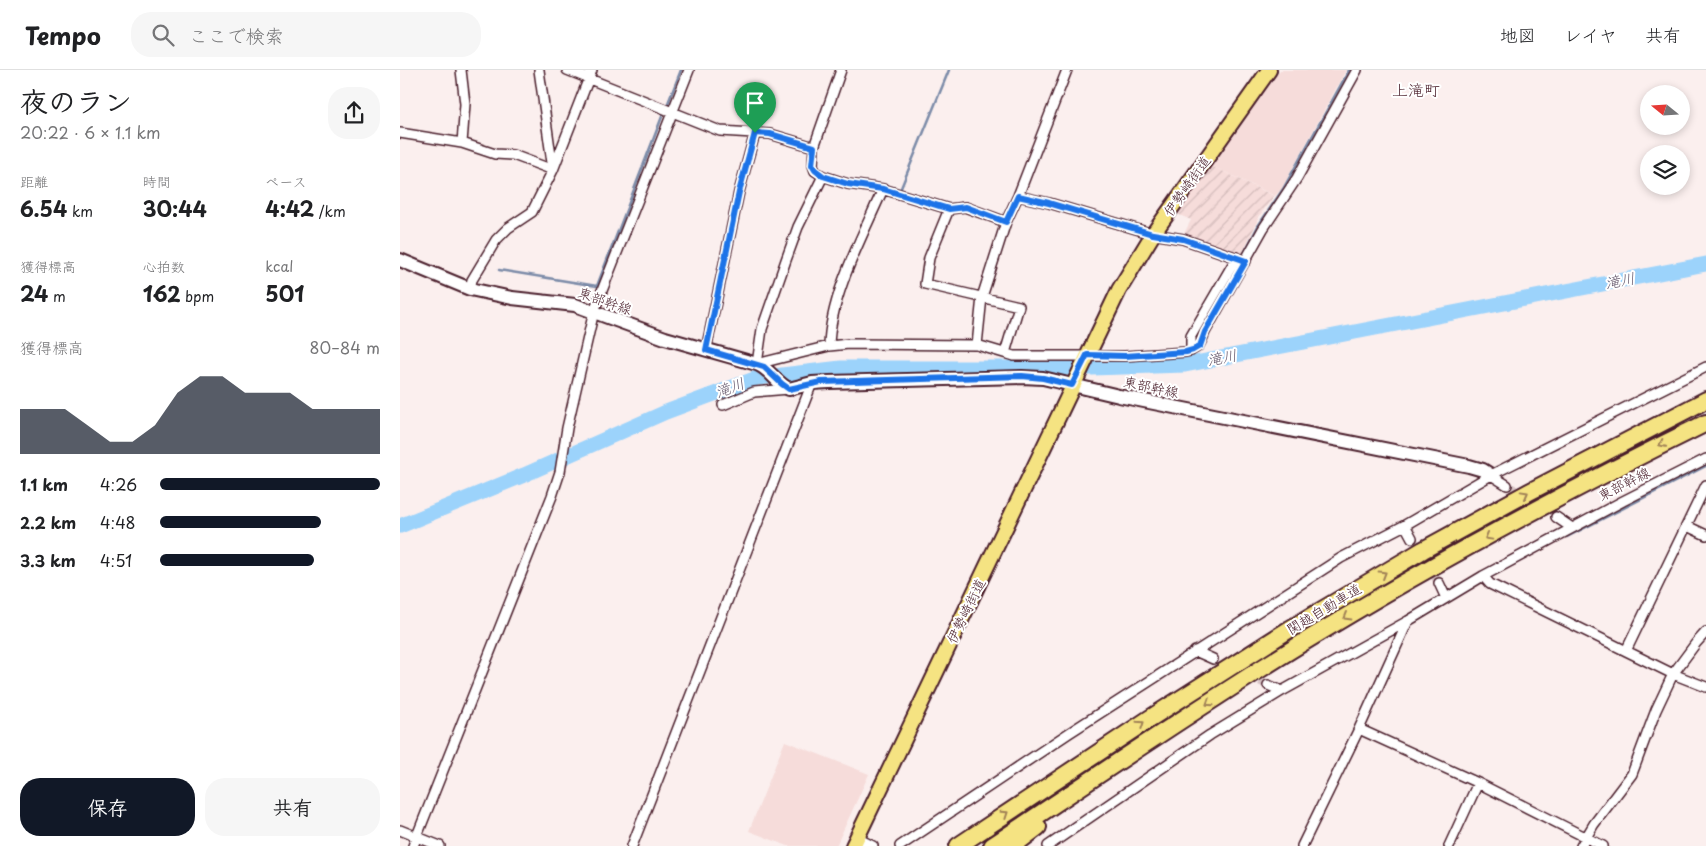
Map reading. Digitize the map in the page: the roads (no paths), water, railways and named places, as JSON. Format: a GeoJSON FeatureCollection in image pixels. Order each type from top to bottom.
{"type":"FeatureCollection","features":[{"type":"Feature","properties":{"kind":"highway","name":"関越自動車道"},"geometry":{"type":"LineString","coordinates":[[959,844],[1148,719],[1290,629],[1423,550],[1528,492],[1706,400]]}},
{"type":"Feature","properties":{"kind":"highway","name":"関越自動車道"},"geometry":{"type":"LineString","coordinates":[[992,846],[1159,735],[1300,645],[1437,565],[1553,501],[1706,423]]}},
{"type":"Feature","properties":{"kind":"highway"},"geometry":{"type":"LineString","coordinates":[[1013,846],[1159,735]]}},
{"type":"Feature","properties":{"kind":"main road","name":"伊勢崎街道"},"geometry":{"type":"LineString","coordinates":[[855,842],[1119,290],[1153,234],[1269,70]]}},
{"type":"Feature","properties":{"kind":"street"},"geometry":{"type":"LineString","coordinates":[[461,70],[465,104],[462,143]]}},
{"type":"Feature","properties":{"kind":"street"},"geometry":{"type":"LineString","coordinates":[[539,70],[553,170]]}},
{"type":"Feature","properties":{"kind":"street"},"geometry":{"type":"LineString","coordinates":[[567,70],[590,74],[720,131],[770,134],[814,147]]}},
{"type":"Feature","properties":{"kind":"street"},"geometry":{"type":"LineString","coordinates":[[413,846],[552,496],[561,470],[567,428],[594,311],[689,70]]}},
{"type":"Feature","properties":{"kind":"street"},"geometry":{"type":"LineString","coordinates":[[841,70],[814,147],[812,165],[815,170],[823,176],[848,184],[883,189],[949,209],[966,207],[1006,222]]}},
{"type":"Feature","properties":{"kind":"street"},"geometry":{"type":"LineString","coordinates":[[976,344],[982,296],[1006,222],[1067,70]]}},
{"type":"Feature","properties":{"kind":"street"},"geometry":{"type":"LineString","coordinates":[[823,176],[798,227],[786,260],[762,329],[757,364],[829,346],[849,344],[976,344],[1014,356],[1085,358],[1191,350],[1200,346],[1205,332],[1263,229],[1297,178],[1357,70]]}},
{"type":"Feature","properties":{"kind":"street"},"geometry":{"type":"LineString","coordinates":[[470,289],[472,280],[496,240],[508,228],[532,212],[553,170],[590,74]]}},
{"type":"Feature","properties":{"kind":"street"},"geometry":{"type":"LineString","coordinates":[[400,133],[462,143],[495,154],[513,155],[553,170]]}},
{"type":"Feature","properties":{"kind":"street"},"geometry":{"type":"LineString","coordinates":[[706,350],[739,192],[755,133]]}},
{"type":"Feature","properties":{"kind":"street"},"geometry":{"type":"LineString","coordinates":[[829,346],[829,330],[843,281],[883,189]]}},
{"type":"Feature","properties":{"kind":"street"},"geometry":{"type":"LineString","coordinates":[[1018,196],[1049,203],[1153,234],[1183,239],[1246,261]]}},
{"type":"Feature","properties":{"kind":"street"},"geometry":{"type":"LineString","coordinates":[[949,209],[929,258],[925,284],[1019,306],[1005,353]]}},
{"type":"Feature","properties":{"kind":"street"},"geometry":{"type":"LineString","coordinates":[[1191,350],[1192,336],[1237,257]]}},
{"type":"Feature","properties":{"kind":"street","name":"東部幹線"},"geometry":{"type":"LineString","coordinates":[[400,260],[470,289],[512,298],[575,305],[641,330],[757,364],[769,371],[786,387],[812,383],[1022,376],[1075,380],[1470,466],[1483,470],[1507,485]]}},
{"type":"Feature","properties":{"kind":"street"},"geometry":{"type":"LineString","coordinates":[[900,846],[1195,651],[1340,558],[1405,525],[1491,475],[1706,367]]}},
{"type":"Feature","properties":{"kind":"street"},"geometry":{"type":"LineString","coordinates":[[632,846],[812,383]]}},
{"type":"Feature","properties":{"kind":"street"},"geometry":{"type":"LineString","coordinates":[[723,405],[754,392],[786,387]]}},
{"type":"Feature","properties":{"kind":"street","name":"東部幹線"},"geometry":{"type":"LineString","coordinates":[[1048,846],[1210,735],[1282,691],[1408,621],[1483,576],[1706,459]]}},
{"type":"Feature","properties":{"kind":"street"},"geometry":{"type":"LineString","coordinates":[[1626,651],[1706,485]]}},
{"type":"Feature","properties":{"kind":"street"},"geometry":{"type":"LineString","coordinates":[[1556,517],[1572,528]]}},
{"type":"Feature","properties":{"kind":"street"},"geometry":{"type":"LineString","coordinates":[[1405,525],[1412,538]]}},
{"type":"Feature","properties":{"kind":"street"},"geometry":{"type":"LineString","coordinates":[[1687,526],[1706,535]]}},
{"type":"Feature","properties":{"kind":"street"},"geometry":{"type":"LineString","coordinates":[[1483,576],[1490,584],[1673,674],[1706,687]]}},
{"type":"Feature","properties":{"kind":"street"},"geometry":{"type":"LineString","coordinates":[[1439,584],[1446,598]]}},
{"type":"Feature","properties":{"kind":"street"},"geometry":{"type":"LineString","coordinates":[[1302,846],[1359,730],[1408,621]]}},
{"type":"Feature","properties":{"kind":"street"},"geometry":{"type":"LineString","coordinates":[[1580,846],[1594,824],[1632,774],[1656,710],[1673,674],[1706,632]]}},
{"type":"Feature","properties":{"kind":"street"},"geometry":{"type":"LineString","coordinates":[[1195,651],[1213,659]]}},
{"type":"Feature","properties":{"kind":"street"},"geometry":{"type":"LineString","coordinates":[[1268,685],[1282,691]]}},
{"type":"Feature","properties":{"kind":"street"},"geometry":{"type":"LineString","coordinates":[[1359,730],[1478,783],[1603,846]]}},
{"type":"Feature","properties":{"kind":"street"},"geometry":{"type":"LineString","coordinates":[[1449,846],[1478,783]]}},
{"type":"Feature","properties":{"kind":"street"},"geometry":{"type":"LineString","coordinates":[[400,830],[440,846]]}},
{"type":"Feature","properties":{"kind":"street"},"geometry":{"type":"LineString","coordinates":[[855,842],[873,846]]}},
{"type":"Feature","properties":{"kind":"waterway"},"geometry":{"type":"LineString","coordinates":[[668,103],[681,70]]}},
{"type":"Feature","properties":{"kind":"waterway"},"geometry":{"type":"LineString","coordinates":[[901,188],[949,70]]}},
{"type":"Feature","properties":{"kind":"waterway"},"geometry":{"type":"LineString","coordinates":[[1242,257],[1258,226],[1283,189],[1349,70]]}},
{"type":"Feature","properties":{"kind":"waterway"},"geometry":{"type":"LineString","coordinates":[[499,270],[597,286],[663,114]]}},
{"type":"Feature","properties":{"kind":"waterway"},"geometry":{"type":"LineString","coordinates":[[1222,292],[1239,262]]}},
{"type":"Feature","properties":{"kind":"waterway","name":"滝川"},"geometry":{"type":"LineString","coordinates":[[400,526],[524,475],[666,412],[757,378],[841,368],[1092,368],[1185,365],[1706,264]]}},
{"type":"Feature","properties":{"kind":"waterway"},"geometry":{"type":"LineString","coordinates":[[1194,342],[1202,330]]}},
{"type":"Feature","properties":{"kind":"waterway"},"geometry":{"type":"LineString","coordinates":[[1177,365],[1185,354]]}},
{"type":"Feature","properties":{"kind":"waterway"},"geometry":{"type":"LineString","coordinates":[[1567,537],[1706,466]]}},
{"type":"Feature","properties":{"kind":"tunnel"},"geometry":{"type":"LineString","coordinates":[[1507,485],[1556,517]]}},
{"type":"Feature","properties":{"kind":"tunnel"},"geometry":{"type":"LineString","coordinates":[[1412,538],[1439,583]]}},
{"type":"Feature","properties":{"kind":"tunnel"},"geometry":{"type":"LineString","coordinates":[[1248,675],[1268,685]]}},
{"type":"Feature","properties":{"kind":"district","name":"上滝町"},"geometry":{"type":"Point","coordinates":[1416,90]}}]}
